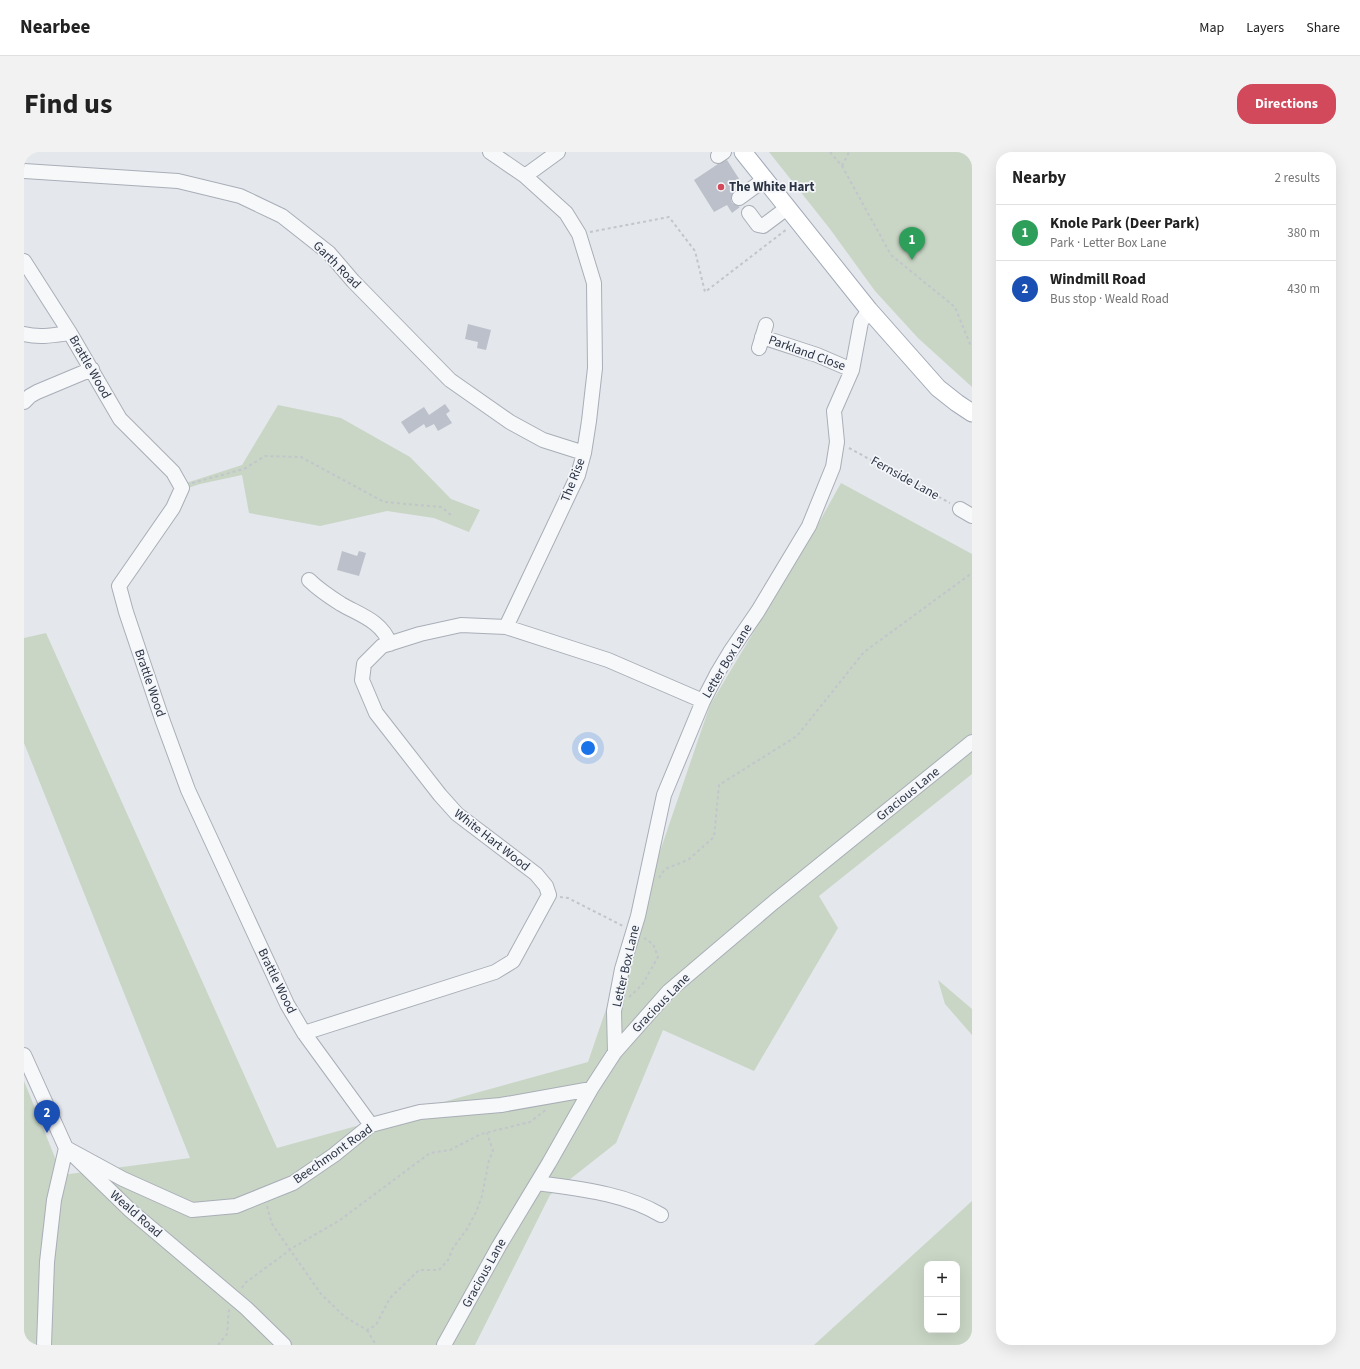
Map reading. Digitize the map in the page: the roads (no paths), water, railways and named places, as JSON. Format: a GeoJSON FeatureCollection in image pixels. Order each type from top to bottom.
{"type":"FeatureCollection","features":[{"type":"Feature","properties":{"kind":"main road"},"geometry":{"type":"LineString","coordinates":[[743,152],[869,310],[938,388],[972,413]]}},
{"type":"Feature","properties":{"kind":"street","name":"The Rise"},"geometry":{"type":"LineString","coordinates":[[490,152],[525,176],[566,213],[579,234],[594,283],[595,368],[584,453],[578,476],[506,627]]}},
{"type":"Feature","properties":{"kind":"street"},"geometry":{"type":"LineString","coordinates":[[525,176],[558,152]]}},
{"type":"Feature","properties":{"kind":"street","name":"Garth Road"},"geometry":{"type":"LineString","coordinates":[[24,171],[178,181],[240,196],[282,216],[329,254],[353,281],[450,380],[510,422],[543,440],[584,453]]}},
{"type":"Feature","properties":{"kind":"street"},"geometry":{"type":"LineString","coordinates":[[739,198],[765,179]]}},
{"type":"Feature","properties":{"kind":"street"},"geometry":{"type":"LineString","coordinates":[[750,213],[758,225],[763,226],[793,214]]}},
{"type":"Feature","properties":{"kind":"street","name":"Brattle Wood"},"geometry":{"type":"LineString","coordinates":[[24,261],[92,369],[120,419],[173,472],[182,488],[173,508],[120,586],[126,612],[188,790],[287,1004],[304,1033],[371,1125]]}},
{"type":"Feature","properties":{"kind":"street","name":"Letter Box Lane"},"geometry":{"type":"LineString","coordinates":[[615,1052],[614,1010],[622,968],[638,916],[664,795],[703,701],[730,652],[758,611],[809,526],[833,467],[838,442],[834,411],[852,370],[860,322],[869,310]]}},
{"type":"Feature","properties":{"kind":"street"},"geometry":{"type":"LineString","coordinates":[[24,334],[30,336],[53,336],[70,333]]}},
{"type":"Feature","properties":{"kind":"street","name":"Parkland Close"},"geometry":{"type":"LineString","coordinates":[[762,337],[817,355],[852,370]]}},
{"type":"Feature","properties":{"kind":"street"},"geometry":{"type":"LineString","coordinates":[[24,402],[37,392],[92,369]]}},
{"type":"Feature","properties":{"kind":"street"},"geometry":{"type":"LineString","coordinates":[[308,580],[341,604],[365,616],[375,623],[390,644]]}},
{"type":"Feature","properties":{"kind":"street","name":"White Hart Wood"},"geometry":{"type":"LineString","coordinates":[[304,1033],[495,972],[513,961],[549,895],[546,886],[536,874],[457,814],[440,795],[376,713],[362,680],[364,664],[382,646],[420,634],[461,625],[506,627]]}},
{"type":"Feature","properties":{"kind":"street"},"geometry":{"type":"LineString","coordinates":[[506,627],[608,660],[703,701]]}},
{"type":"Feature","properties":{"kind":"street","name":"Gracious Lane"},"geometry":{"type":"LineString","coordinates":[[444,1345],[499,1246],[591,1089],[615,1052],[669,991],[685,976],[972,742]]}},
{"type":"Feature","properties":{"kind":"street","name":"Weald Road"},"geometry":{"type":"LineString","coordinates":[[24,1055],[66,1148],[131,1211],[235,1299],[284,1345]]}},
{"type":"Feature","properties":{"kind":"street","name":"Beechmont Road"},"geometry":{"type":"LineString","coordinates":[[66,1148],[123,1179],[192,1210],[236,1206],[293,1183],[334,1156],[371,1125],[420,1112],[501,1105],[591,1089]]}},
{"type":"Feature","properties":{"kind":"street"},"geometry":{"type":"LineString","coordinates":[[44,1345],[47,1262],[54,1200],[66,1148]]}},
{"type":"Feature","properties":{"kind":"street"},"geometry":{"type":"LineString","coordinates":[[537,1182],[581,1189],[627,1199],[647,1206],[661,1214]]}},
{"type":"Feature","properties":{"kind":"place","name":"The White Hart"},"geometry":{"type":"Point","coordinates":[721,187]}},
{"type":"Feature","properties":{"kind":"place","name":"Knole Park (Deer Park)"},"geometry":{"type":"Point","coordinates":[912,260]}},
{"type":"Feature","properties":{"kind":"place","name":"Windmill Road"},"geometry":{"type":"Point","coordinates":[47,1133]}}]}
